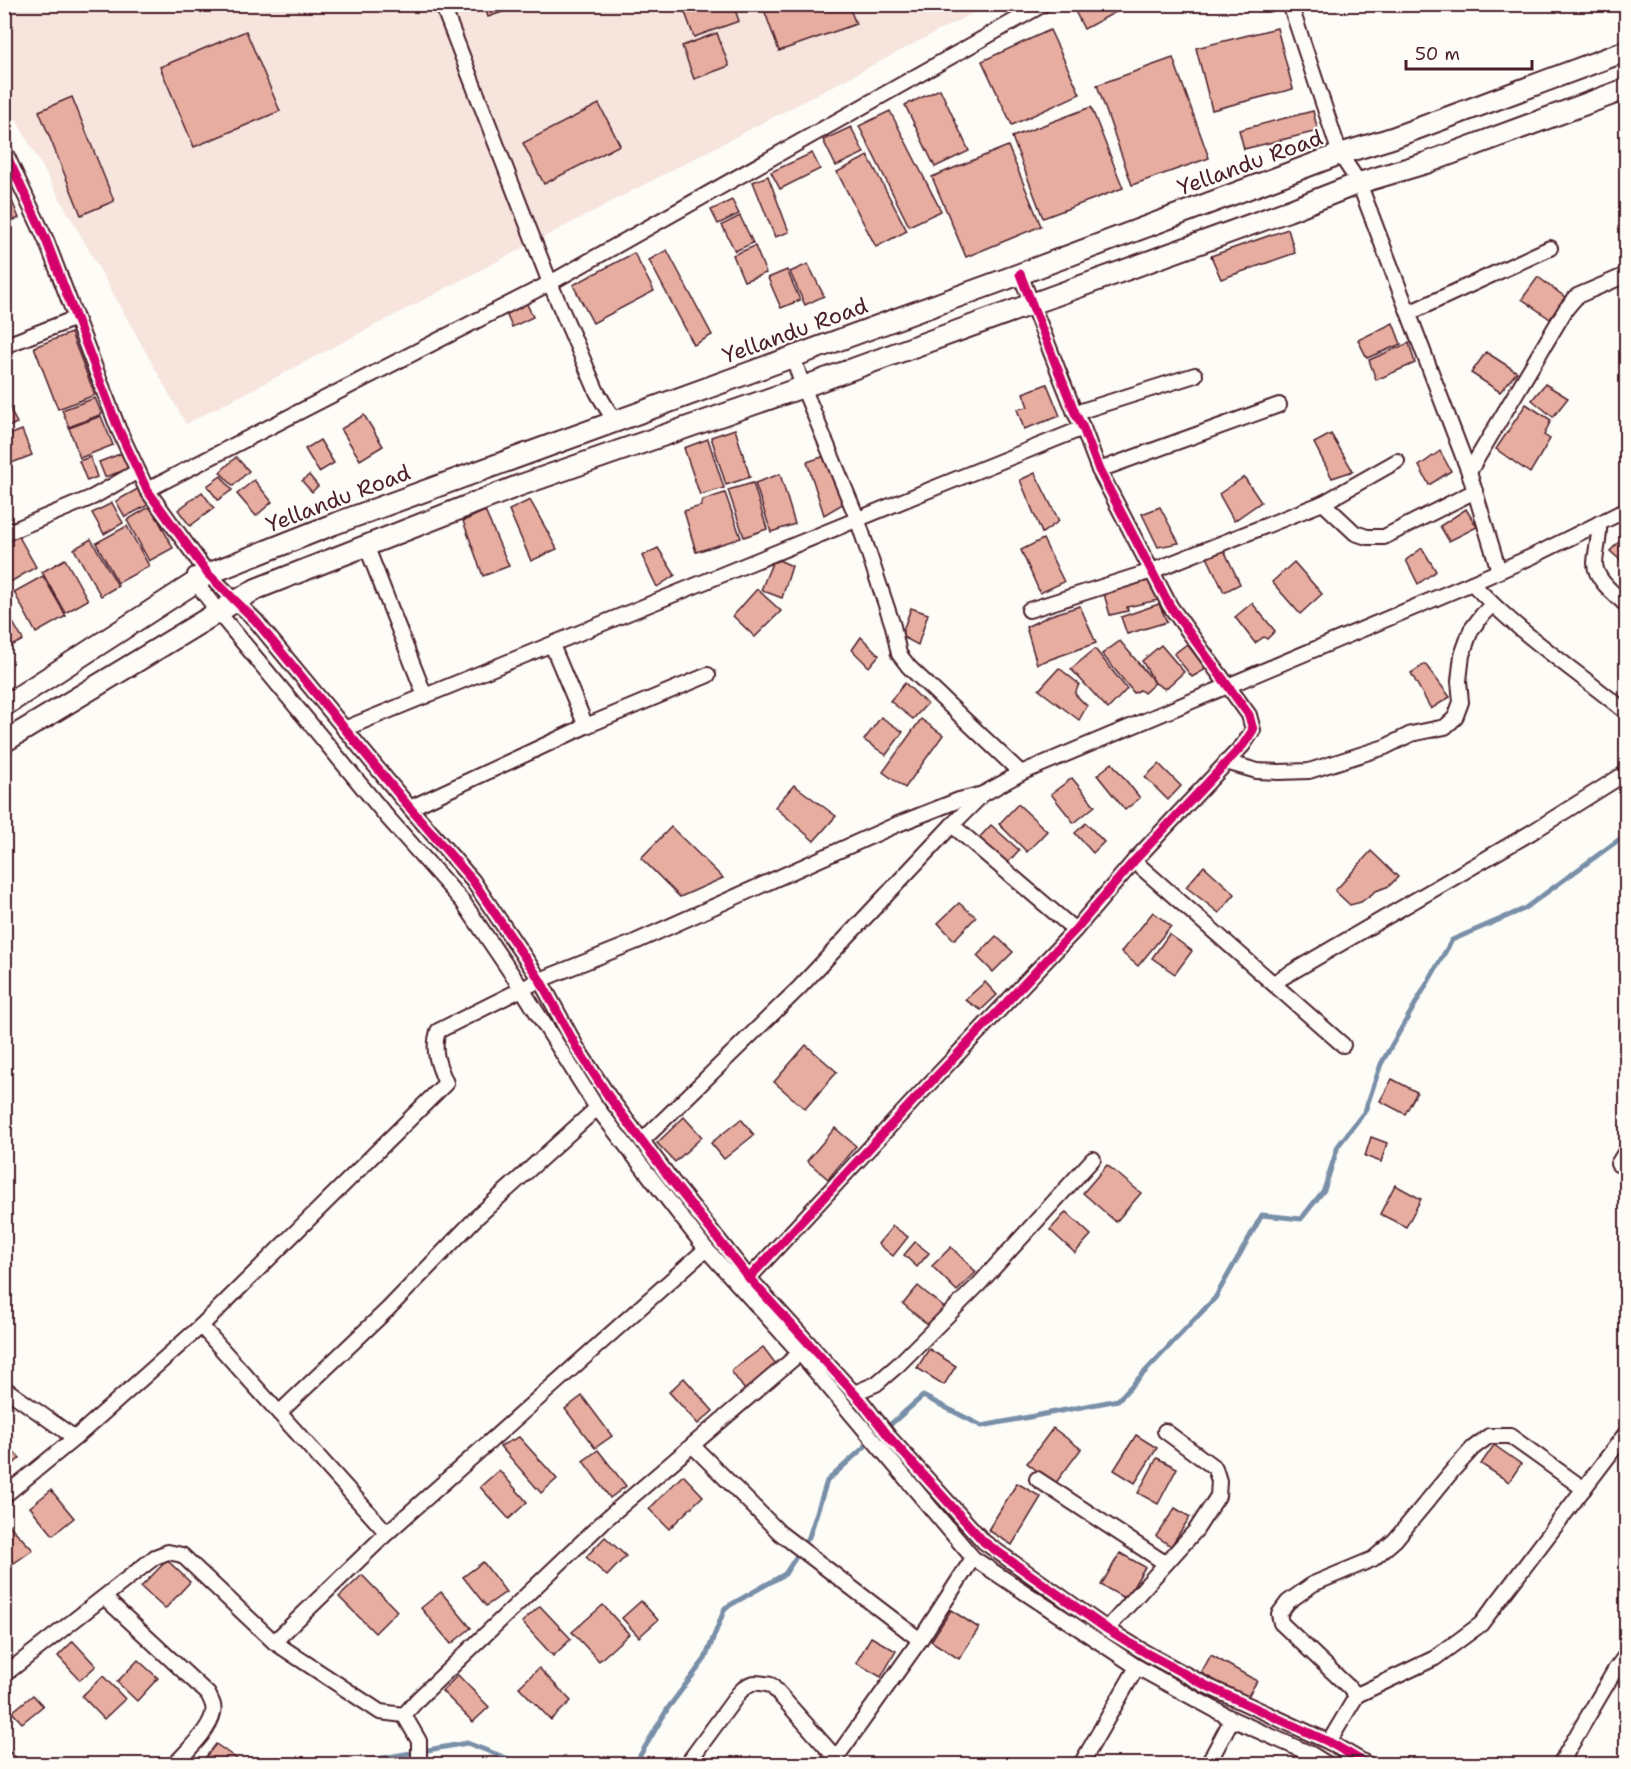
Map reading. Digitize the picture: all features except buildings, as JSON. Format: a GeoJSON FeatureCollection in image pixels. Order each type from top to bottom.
{"type":"FeatureCollection","features":[{"type":"Feature","properties":{"kind":"main road","name":"Yellandu Road"},"geometry":{"type":"LineString","coordinates":[[4,706],[202,578],[334,524],[1626,51]]}},
{"type":"Feature","properties":{"kind":"main road"},"geometry":{"type":"LineString","coordinates":[[4,742],[256,588],[518,486],[803,387],[1288,211],[1359,183],[1426,163],[1626,88]]}},
{"type":"Feature","properties":{"kind":"street"},"geometry":{"type":"LineString","coordinates":[[442,4],[550,283],[597,393],[615,422]]}},
{"type":"Feature","properties":{"kind":"street"},"geometry":{"type":"LineString","coordinates":[[147,490],[550,283],[1044,4]]}},
{"type":"Feature","properties":{"kind":"street"},"geometry":{"type":"LineString","coordinates":[[1290,4],[1340,154],[1359,183],[1469,472],[1499,571]]}},
{"type":"Feature","properties":{"kind":"street"},"geometry":{"type":"LineString","coordinates":[[4,150],[10,177],[46,240],[118,428],[138,471],[147,490],[194,555],[202,578],[219,612],[381,810],[462,902],[522,989],[597,1108],[706,1249],[800,1353],[974,1558],[1137,1667],[1232,1719],[1311,1754],[1327,1764]]}},
{"type":"Feature","properties":{"kind":"street"},"geometry":{"type":"LineString","coordinates":[[1408,313],[1550,248]]}},
{"type":"Feature","properties":{"kind":"street"},"geometry":{"type":"LineString","coordinates":[[749,1278],[1075,930],[1134,861],[1243,745],[1253,730],[1250,715],[1170,606],[1099,470],[1030,304],[1020,274]]}},
{"type":"Feature","properties":{"kind":"street"},"geometry":{"type":"LineString","coordinates":[[1469,472],[1566,309],[1577,296],[1626,274]]}},
{"type":"Feature","properties":{"kind":"street"},"geometry":{"type":"LineString","coordinates":[[4,346],[76,318]]}},
{"type":"Feature","properties":{"kind":"street"},"geometry":{"type":"LineString","coordinates":[[793,357],[857,518],[893,626],[899,654],[909,667],[1021,773]]}},
{"type":"Feature","properties":{"kind":"street"},"geometry":{"type":"LineString","coordinates":[[1075,413],[1195,375]]}},
{"type":"Feature","properties":{"kind":"street"},"geometry":{"type":"LineString","coordinates":[[1099,470],[1279,405]]}},
{"type":"Feature","properties":{"kind":"street"},"geometry":{"type":"LineString","coordinates":[[344,729],[857,518],[1083,428]]}},
{"type":"Feature","properties":{"kind":"street"},"geometry":{"type":"LineString","coordinates":[[1029,610],[1152,571],[1323,503],[1397,461]]}},
{"type":"Feature","properties":{"kind":"street"},"geometry":{"type":"LineString","coordinates":[[4,534],[93,496],[138,471]]}},
{"type":"Feature","properties":{"kind":"street"},"geometry":{"type":"LineString","coordinates":[[1323,503],[1355,533],[1367,537],[1384,537],[1475,491]]}},
{"type":"Feature","properties":{"kind":"street"},"geometry":{"type":"LineString","coordinates":[[4,1496],[75,1438],[201,1326],[446,1083],[437,1061],[434,1042],[438,1031],[540,980],[635,942],[898,824],[959,800],[983,794],[1021,773],[1472,584],[1626,510]]}},
{"type":"Feature","properties":{"kind":"street"},"geometry":{"type":"LineString","coordinates":[[1599,523],[1596,570],[1600,579],[1626,605]]}},
{"type":"Feature","properties":{"kind":"street"},"geometry":{"type":"LineString","coordinates":[[366,546],[425,696]]}},
{"type":"Feature","properties":{"kind":"street"},"geometry":{"type":"LineString","coordinates":[[202,578],[237,601],[317,693],[344,729],[473,881],[540,980],[577,1048],[642,1142],[749,1278],[858,1397],[890,1438],[984,1542],[1107,1629],[1146,1653],[1207,1686],[1329,1742],[1367,1764]]}},
{"type":"Feature","properties":{"kind":"street"},"geometry":{"type":"LineString","coordinates":[[1472,584],[1492,605],[1626,712]]}},
{"type":"Feature","properties":{"kind":"street"},"geometry":{"type":"LineString","coordinates":[[1226,762],[1257,771],[1308,771],[1385,747],[1411,734],[1445,727],[1455,718],[1461,702],[1459,681],[1462,655],[1471,630],[1492,605]]}},
{"type":"Feature","properties":{"kind":"street"},"geometry":{"type":"LineString","coordinates":[[552,645],[586,726]]}},
{"type":"Feature","properties":{"kind":"street"},"geometry":{"type":"LineString","coordinates":[[410,808],[586,726],[708,675]]}},
{"type":"Feature","properties":{"kind":"street"},"geometry":{"type":"LineString","coordinates":[[1273,983],[1532,832],[1626,773]]}},
{"type":"Feature","properties":{"kind":"street"},"geometry":{"type":"LineString","coordinates":[[642,1142],[799,988],[983,794]]}},
{"type":"Feature","properties":{"kind":"street"},"geometry":{"type":"LineString","coordinates":[[952,825],[1075,930]]}},
{"type":"Feature","properties":{"kind":"street"},"geometry":{"type":"LineString","coordinates":[[1134,861],[1343,1045]]}},
{"type":"Feature","properties":{"kind":"street"},"geometry":{"type":"LineString","coordinates":[[279,1413],[388,1309],[477,1217],[597,1108]]}},
{"type":"Feature","properties":{"kind":"street"},"geometry":{"type":"LineString","coordinates":[[1618,1164],[1626,1151]]}},
{"type":"Feature","properties":{"kind":"street"},"geometry":{"type":"LineString","coordinates":[[858,1397],[898,1365],[980,1283],[1093,1159]]}},
{"type":"Feature","properties":{"kind":"street"},"geometry":{"type":"LineString","coordinates":[[274,1642],[387,1533],[706,1249]]}},
{"type":"Feature","properties":{"kind":"street"},"geometry":{"type":"LineString","coordinates":[[201,1326],[387,1533]]}},
{"type":"Feature","properties":{"kind":"street"},"geometry":{"type":"LineString","coordinates":[[404,1715],[606,1519],[800,1353]]}},
{"type":"Feature","properties":{"kind":"street"},"geometry":{"type":"LineString","coordinates":[[8,1395],[75,1438]]}},
{"type":"Feature","properties":{"kind":"street"},"geometry":{"type":"LineString","coordinates":[[1107,1629],[1196,1530],[1218,1496],[1219,1481],[1215,1468],[1165,1431]]}},
{"type":"Feature","properties":{"kind":"street"},"geometry":{"type":"LineString","coordinates":[[1329,1742],[1357,1695],[1435,1658],[1481,1624],[1626,1433]]}},
{"type":"Feature","properties":{"kind":"street"},"geometry":{"type":"LineString","coordinates":[[1357,1695],[1281,1623],[1279,1614],[1288,1602],[1313,1584],[1373,1559],[1395,1540],[1473,1448],[1489,1436],[1510,1436],[1584,1489]]}},
{"type":"Feature","properties":{"kind":"street"},"geometry":{"type":"LineString","coordinates":[[693,1446],[780,1533],[920,1640]]}},
{"type":"Feature","properties":{"kind":"street"},"geometry":{"type":"LineString","coordinates":[[1037,1479],[1165,1563]]}},
{"type":"Feature","properties":{"kind":"street"},"geometry":{"type":"LineString","coordinates":[[4,1675],[155,1557],[168,1551],[182,1555],[274,1642],[381,1712],[404,1715]]}},
{"type":"Feature","properties":{"kind":"street"},"geometry":{"type":"LineString","coordinates":[[687,1764],[739,1692],[748,1683],[756,1682],[771,1685],[837,1762],[974,1558]]}},
{"type":"Feature","properties":{"kind":"street"},"geometry":{"type":"LineString","coordinates":[[105,1598],[208,1694],[213,1703],[213,1713],[207,1728],[175,1764]]}},
{"type":"Feature","properties":{"kind":"street"},"geometry":{"type":"LineString","coordinates":[[1560,1764],[1626,1655]]}},
{"type":"Feature","properties":{"kind":"street"},"geometry":{"type":"LineString","coordinates":[[1081,1764],[1137,1667]]}},
{"type":"Feature","properties":{"kind":"street"},"geometry":{"type":"LineString","coordinates":[[404,1715],[419,1741],[419,1764]]}},
{"type":"Feature","properties":{"kind":"street"},"geometry":{"type":"LineString","coordinates":[[1208,1764],[1232,1719]]}},
{"type":"Feature","properties":{"kind":"street"},"geometry":{"type":"LineString","coordinates":[[4,1758],[11,1764]]}},
{"type":"Feature","properties":{"kind":"shaded area"},"geometry":{"type":"Polygon","coordinates":[[[4,5],[988,5],[186,424],[5,100],[4,5]]]}},
{"type":"Feature","properties":{"kind":"waterway"},"geometry":{"type":"LineString","coordinates":[[884,1430],[923,1396],[982,1426],[1118,1400],[1215,1298],[1262,1215],[1301,1219],[1324,1190],[1338,1146],[1365,1111],[1381,1064],[1452,940],[1524,909],[1624,836]]}},
{"type":"Feature","properties":{"kind":"waterway"},"geometry":{"type":"LineString","coordinates":[[635,1764],[668,1708],[705,1659],[725,1608],[785,1574],[809,1537],[827,1481],[872,1440]]}},
{"type":"Feature","properties":{"kind":"waterway"},"geometry":{"type":"LineString","coordinates":[[349,1764],[467,1743],[522,1764]]}},
{"type":"Feature","properties":{"kind":"cycle path"},"geometry":{"type":"LineString","coordinates":[[4,150],[46,240],[118,428],[147,490],[208,574],[255,620],[473,881],[540,980],[577,1048],[609,1097],[749,1278],[862,1402],[890,1438],[984,1542],[1107,1629],[1146,1653],[1207,1686],[1329,1742],[1367,1764]]}},
{"type":"Feature","properties":{"kind":"cycle path"},"geometry":{"type":"LineString","coordinates":[[749,1278],[1075,930],[1134,861],[1243,745],[1253,730],[1249,715],[1170,606],[1099,470],[1020,274]]}}]}
